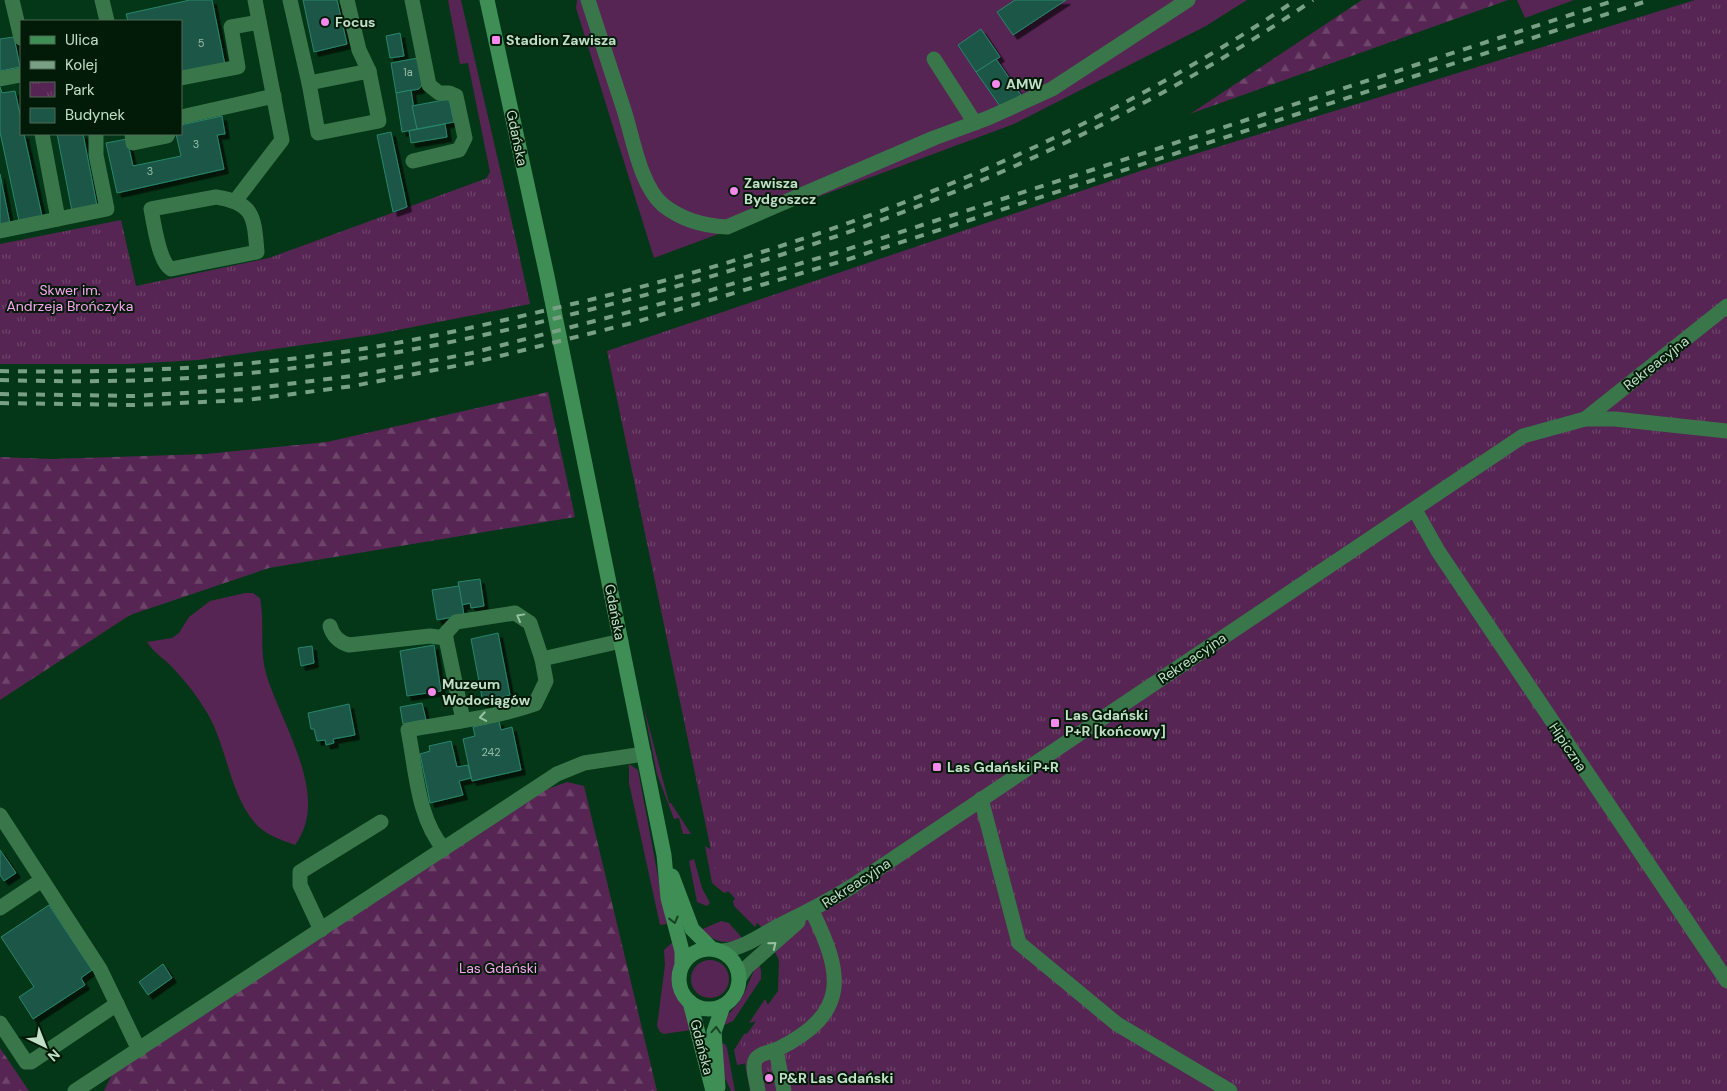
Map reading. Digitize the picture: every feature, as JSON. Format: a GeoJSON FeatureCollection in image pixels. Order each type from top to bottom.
{"type":"FeatureCollection","features":[{"type":"Feature","properties":{"kind":"main road","name":"Gdańska"},"geometry":{"type":"LineString","coordinates":[[488,0],[547,276],[644,754],[664,855],[668,898],[682,951],[682,964]]}},
{"type":"Feature","properties":{"kind":"main road","name":"Gdańska"},"geometry":{"type":"LineString","coordinates":[[664,855],[692,929],[717,950]]}},
{"type":"Feature","properties":{"kind":"main road"},"geometry":{"type":"LineString","coordinates":[[717,950],[735,962],[740,977],[736,994],[723,1006],[706,1009],[690,1002],[679,985],[682,964],[694,952],[717,950]]}},
{"type":"Feature","properties":{"kind":"main road","name":"Gdańska"},"geometry":{"type":"LineString","coordinates":[[690,1002],[713,1091]]}},
{"type":"Feature","properties":{"kind":"main road","name":"Gdańska"},"geometry":{"type":"LineString","coordinates":[[719,1091],[714,1032],[723,1006]]}},
{"type":"Feature","properties":{"kind":"street"},"geometry":{"type":"LineString","coordinates":[[12,0],[20,34]]}},
{"type":"Feature","properties":{"kind":"street"},"geometry":{"type":"LineString","coordinates":[[102,0],[107,20]]}},
{"type":"Feature","properties":{"kind":"street"},"geometry":{"type":"LineString","coordinates":[[236,200],[282,140],[255,0]]}},
{"type":"Feature","properties":{"kind":"street"},"geometry":{"type":"LineString","coordinates":[[290,0],[318,133],[379,121],[369,72],[359,50],[347,0]]}},
{"type":"Feature","properties":{"kind":"street"},"geometry":{"type":"LineString","coordinates":[[412,0],[430,85],[439,94],[449,93],[456,96],[465,138],[459,150],[413,161]]}},
{"type":"Feature","properties":{"kind":"street"},"geometry":{"type":"LineString","coordinates":[[588,0],[638,158],[650,187],[662,204],[690,221],[708,226],[727,227],[1052,89],[1188,0]]}},
{"type":"Feature","properties":{"kind":"street"},"geometry":{"type":"LineString","coordinates":[[182,78],[238,67],[231,27],[259,22]]}},
{"type":"Feature","properties":{"kind":"street"},"geometry":{"type":"LineString","coordinates":[[934,59],[974,123]]}},
{"type":"Feature","properties":{"kind":"street"},"geometry":{"type":"LineString","coordinates":[[309,83],[369,72]]}},
{"type":"Feature","properties":{"kind":"street"},"geometry":{"type":"LineString","coordinates":[[0,79],[20,75]]}},
{"type":"Feature","properties":{"kind":"street"},"geometry":{"type":"LineString","coordinates":[[182,118],[274,96]]}},
{"type":"Feature","properties":{"kind":"street"},"geometry":{"type":"LineString","coordinates":[[42,135],[58,219]]}},
{"type":"Feature","properties":{"kind":"street"},"geometry":{"type":"LineString","coordinates":[[0,231],[107,209],[96,155],[96,135]]}},
{"type":"Feature","properties":{"kind":"street"},"geometry":{"type":"LineString","coordinates":[[132,135],[133,143],[168,135]]}},
{"type":"Feature","properties":{"kind":"street"},"geometry":{"type":"LineString","coordinates":[[216,197],[236,200],[248,211],[255,224],[257,252],[171,269],[168,267],[163,260],[151,209],[216,197]]}},
{"type":"Feature","properties":{"kind":"street","name":"Rekreacyjna"},"geometry":{"type":"LineString","coordinates":[[1585,419],[1727,306]]}},
{"type":"Feature","properties":{"kind":"street","name":"Rekreacyjna"},"geometry":{"type":"LineString","coordinates":[[740,977],[747,967],[810,912],[1523,436],[1585,419],[1615,419],[1727,431]]}},
{"type":"Feature","properties":{"kind":"street","name":"Hipiczna"},"geometry":{"type":"LineString","coordinates":[[1414,510],[1449,568],[1727,982]]}},
{"type":"Feature","properties":{"kind":"street"},"geometry":{"type":"LineString","coordinates":[[444,849],[433,836],[426,820],[408,730],[515,711],[535,704],[546,681],[542,659],[530,623],[515,613],[456,622],[445,634],[463,720]]}},
{"type":"Feature","properties":{"kind":"street"},"geometry":{"type":"LineString","coordinates":[[330,626],[332,633],[339,642],[349,645],[430,636],[446,638]]}},
{"type":"Feature","properties":{"kind":"street"},"geometry":{"type":"LineString","coordinates":[[542,659],[621,641]]}},
{"type":"Feature","properties":{"kind":"street"},"geometry":{"type":"LineString","coordinates":[[75,1091],[557,774],[584,762],[644,754]]}},
{"type":"Feature","properties":{"kind":"street"},"geometry":{"type":"LineString","coordinates":[[981,798],[1019,943],[1117,1024],[1230,1091]]}},
{"type":"Feature","properties":{"kind":"street"},"geometry":{"type":"LineString","coordinates":[[0,814],[100,969],[139,1050]]}},
{"type":"Feature","properties":{"kind":"street"},"geometry":{"type":"LineString","coordinates":[[321,930],[300,886],[300,872],[382,822]]}},
{"type":"Feature","properties":{"kind":"street"},"geometry":{"type":"LineString","coordinates":[[0,908],[42,880]]}},
{"type":"Feature","properties":{"kind":"street"},"geometry":{"type":"LineString","coordinates":[[758,1091],[754,1068],[755,1060],[760,1055],[776,1050],[794,1040],[820,1019],[832,997],[836,971],[833,958],[810,912]]}},
{"type":"Feature","properties":{"kind":"street","name":"Rekreacyjna"},"geometry":{"type":"LineString","coordinates":[[717,950],[750,943],[786,922],[810,912]]}},
{"type":"Feature","properties":{"kind":"street"},"geometry":{"type":"LineString","coordinates":[[0,1023],[26,1062],[31,1062],[117,1004]]}},
{"type":"Feature","properties":{"kind":"street"},"geometry":{"type":"LineString","coordinates":[[776,1050],[784,1091]]}},
{"type":"Feature","properties":{"kind":"green space"},"geometry":{"type":"Polygon","coordinates":[[[448,0],[461,0],[501,173],[486,179],[490,172],[468,63],[460,64],[448,0]]]}},
{"type":"Feature","properties":{"kind":"green space","name":"Zawisza Bydgoszcz"},"geometry":{"type":"Polygon","coordinates":[[[577,0],[1247,0],[1206,26],[1014,124],[654,258],[576,8],[577,0]]]}},
{"type":"Feature","properties":{"kind":"green space"},"geometry":{"type":"Polygon","coordinates":[[[1362,0],[1508,0],[1190,114],[1362,0]]]}},
{"type":"Feature","properties":{"kind":"green space"},"geometry":{"type":"Polygon","coordinates":[[[1517,0],[1574,0],[1525,18],[1517,0]]]}},
{"type":"Feature","properties":{"kind":"green space"},"geometry":{"type":"Polygon","coordinates":[[[1695,0],[1727,0],[1727,1091],[750,1091],[741,1042],[778,991],[779,960],[763,929],[717,879],[607,351],[1146,169],[1695,0]]]}},
{"type":"Feature","properties":{"kind":"green space","name":"Skwer im. Andrzeja Brończyka"},"geometry":{"type":"Polygon","coordinates":[[[501,173],[530,304],[372,335],[198,360],[129,364],[0,364],[0,244],[121,220],[136,286],[269,258],[501,173]]]}},
{"type":"Feature","properties":{"kind":"green space"},"geometry":{"type":"Polygon","coordinates":[[[548,392],[575,517],[269,568],[130,615],[0,700],[0,457],[51,459],[206,454],[327,442],[548,392]]]}},
{"type":"Feature","properties":{"kind":"green space"},"geometry":{"type":"Polygon","coordinates":[[[253,593],[260,598],[266,673],[300,759],[306,782],[308,804],[305,826],[295,845],[269,834],[255,823],[239,797],[219,739],[206,711],[183,679],[147,642],[172,638],[179,633],[189,617],[210,601],[253,593]]]}},
{"type":"Feature","properties":{"kind":"green space"},"geometry":{"type":"Polygon","coordinates":[[[643,704],[669,803],[671,803],[691,834],[683,834],[679,818],[674,819],[657,774],[643,704]]]}},
{"type":"Feature","properties":{"kind":"green space"},"geometry":{"type":"Polygon","coordinates":[[[629,764],[638,770],[667,924],[660,925],[629,783],[629,764]]]}},
{"type":"Feature","properties":{"kind":"green space","name":"Las Gdański"},"geometry":{"type":"Polygon","coordinates":[[[567,782],[584,786],[657,1091],[104,1091],[113,1073],[539,792],[567,782]]]}},
{"type":"Feature","properties":{"kind":"green space"},"geometry":{"type":"Polygon","coordinates":[[[705,846],[762,879],[724,893],[712,883],[705,846]]]}},
{"type":"Feature","properties":{"kind":"green space"},"geometry":{"type":"Polygon","coordinates":[[[694,859],[702,888],[710,903],[707,906],[697,902],[689,861],[694,859]]]}},
{"type":"Feature","properties":{"kind":"green space"},"geometry":{"type":"Polygon","coordinates":[[[778,882],[755,927],[734,906],[733,901],[736,898],[778,882]]]}},
{"type":"Feature","properties":{"kind":"green space"},"geometry":{"type":"Polygon","coordinates":[[[721,921],[729,923],[743,939],[731,942],[720,941],[700,930],[721,921]]]}},
{"type":"Feature","properties":{"kind":"green space"},"geometry":{"type":"Polygon","coordinates":[[[674,941],[676,959],[673,983],[677,997],[685,1008],[691,1030],[664,1034],[660,1032],[657,1026],[665,965],[664,950],[674,941]]]}},
{"type":"Feature","properties":{"kind":"green space"},"geometry":{"type":"Polygon","coordinates":[[[710,960],[723,966],[729,979],[723,992],[710,998],[697,992],[691,979],[697,966],[710,960]]]}},
{"type":"Feature","properties":{"kind":"green space"},"geometry":{"type":"Polygon","coordinates":[[[759,964],[761,979],[733,1021],[720,1027],[740,1001],[759,964]]]}},
{"type":"Feature","properties":{"kind":"green space"},"geometry":{"type":"Polygon","coordinates":[[[765,999],[769,1007],[780,1016],[749,1023],[765,999]]]}},
{"type":"Feature","properties":{"kind":"green space"},"geometry":{"type":"Polygon","coordinates":[[[797,1024],[748,1063],[737,1065],[734,1050],[744,1034],[797,1024]]]}},
{"type":"Feature","properties":{"kind":"green space"},"geometry":{"type":"Polygon","coordinates":[[[720,1043],[725,1044],[727,1048],[735,1091],[731,1091],[725,1078],[720,1043]]]}},
{"type":"Feature","properties":{"kind":"green space"},"geometry":{"type":"Polygon","coordinates":[[[0,1048],[29,1091],[0,1091],[0,1048]]]}},
{"type":"Feature","properties":{"kind":"building"},"geometry":{"type":"Polygon","coordinates":[[[190,0],[212,0],[225,65],[182,74],[182,20],[128,20],[126,14],[190,0]]]}},
{"type":"Feature","properties":{"kind":"building","name":"Focus"},"geometry":{"type":"Polygon","coordinates":[[[303,0],[337,0],[347,44],[314,52],[303,0]]]}},
{"type":"Feature","properties":{"kind":"building"},"geometry":{"type":"Polygon","coordinates":[[[1015,0],[1066,0],[1013,35],[997,12],[1015,0]]]}},
{"type":"Feature","properties":{"kind":"building"},"geometry":{"type":"Polygon","coordinates":[[[981,29],[1000,57],[976,72],[958,45],[981,29]]]}},
{"type":"Feature","properties":{"kind":"building"},"geometry":{"type":"Polygon","coordinates":[[[400,33],[404,56],[390,58],[386,36],[400,33]]]}},
{"type":"Feature","properties":{"kind":"building"},"geometry":{"type":"Polygon","coordinates":[[[14,37],[20,67],[0,71],[0,39],[14,37]]]}},
{"type":"Feature","properties":{"kind":"building"},"geometry":{"type":"Polygon","coordinates":[[[418,58],[422,85],[419,89],[396,93],[391,63],[418,58]]]}},
{"type":"Feature","properties":{"kind":"building"},"geometry":{"type":"Polygon","coordinates":[[[996,59],[1021,95],[1002,109],[976,72],[996,59]]]}},
{"type":"Feature","properties":{"kind":"building"},"geometry":{"type":"Polygon","coordinates":[[[0,87],[2,93],[15,91],[20,114],[20,135],[24,135],[42,216],[19,221],[0,132],[0,87]]]}},
{"type":"Feature","properties":{"kind":"building"},"geometry":{"type":"Polygon","coordinates":[[[411,90],[417,129],[402,132],[396,93],[411,90]]]}},
{"type":"Feature","properties":{"kind":"building"},"geometry":{"type":"Polygon","coordinates":[[[449,99],[454,122],[417,129],[412,106],[449,99]]]}},
{"type":"Feature","properties":{"kind":"building"},"geometry":{"type":"Polygon","coordinates":[[[222,116],[225,134],[217,135],[224,169],[117,193],[106,143],[127,139],[133,166],[181,156],[176,135],[182,135],[182,125],[222,116]]]}},
{"type":"Feature","properties":{"kind":"building"},"geometry":{"type":"Polygon","coordinates":[[[445,124],[447,137],[411,143],[409,131],[445,124]]]}},
{"type":"Feature","properties":{"kind":"building"},"geometry":{"type":"Polygon","coordinates":[[[391,132],[407,207],[393,212],[377,135],[391,132]]]}},
{"type":"Feature","properties":{"kind":"building"},"geometry":{"type":"Polygon","coordinates":[[[57,135],[83,135],[97,206],[72,211],[57,135]]]}},
{"type":"Feature","properties":{"kind":"building"},"geometry":{"type":"Polygon","coordinates":[[[0,174],[10,224],[0,226],[0,174]]]}},
{"type":"Feature","properties":{"kind":"building"},"geometry":{"type":"Polygon","coordinates":[[[480,579],[484,606],[471,608],[470,603],[462,605],[458,582],[480,579]]]}},
{"type":"Feature","properties":{"kind":"building"},"geometry":{"type":"Polygon","coordinates":[[[459,586],[464,615],[437,620],[432,590],[459,586]]]}},
{"type":"Feature","properties":{"kind":"building"},"geometry":{"type":"Polygon","coordinates":[[[498,633],[510,695],[483,703],[471,639],[498,633]]]}},
{"type":"Feature","properties":{"kind":"building"},"geometry":{"type":"Polygon","coordinates":[[[434,645],[441,691],[407,696],[400,651],[434,645]]]}},
{"type":"Feature","properties":{"kind":"building"},"geometry":{"type":"Polygon","coordinates":[[[312,646],[314,663],[301,666],[298,648],[312,646]]]}},
{"type":"Feature","properties":{"kind":"building"},"geometry":{"type":"Polygon","coordinates":[[[422,703],[426,720],[403,724],[400,707],[422,703]]]}},
{"type":"Feature","properties":{"kind":"building"},"geometry":{"type":"Polygon","coordinates":[[[349,704],[355,735],[333,739],[334,743],[326,745],[325,740],[317,741],[314,729],[311,729],[308,713],[349,704]]]}},
{"type":"Feature","properties":{"kind":"building"},"geometry":{"type":"Polygon","coordinates":[[[499,721],[501,730],[512,727],[521,770],[472,781],[463,739],[475,736],[473,727],[499,721]]]}},
{"type":"Feature","properties":{"kind":"building"},"geometry":{"type":"Polygon","coordinates":[[[451,741],[457,767],[468,765],[471,778],[459,781],[463,795],[430,803],[420,754],[430,751],[429,746],[451,741]]]}},
{"type":"Feature","properties":{"kind":"building"},"geometry":{"type":"Polygon","coordinates":[[[0,850],[16,873],[4,881],[0,875],[0,850]]]}},
{"type":"Feature","properties":{"kind":"building"},"geometry":{"type":"Polygon","coordinates":[[[49,905],[92,970],[81,978],[85,985],[33,1019],[19,997],[34,987],[1,937],[49,905]]]}},
{"type":"Feature","properties":{"kind":"building"},"geometry":{"type":"Polygon","coordinates":[[[163,964],[172,978],[148,995],[139,982],[163,964]]]}},
{"type":"Feature","properties":{"kind":"railway"},"geometry":{"type":"LineString","coordinates":[[0,371],[172,369],[300,358],[404,342],[585,301],[679,277],[772,249],[864,217],[954,182],[1043,143],[1129,100],[1214,52],[1296,0]]}},
{"type":"Feature","properties":{"kind":"railway"},"geometry":{"type":"LineString","coordinates":[[0,380],[162,379],[216,376],[332,363],[447,343],[561,317],[674,287],[760,262],[843,234],[1006,170],[1162,93],[1238,49],[1313,0]]}},
{"type":"Feature","properties":{"kind":"railway"},"geometry":{"type":"LineString","coordinates":[[0,394],[134,396],[248,389],[360,375],[472,353],[698,294],[842,251],[1616,0]]}},
{"type":"Feature","properties":{"kind":"railway"},"geometry":{"type":"LineString","coordinates":[[0,403],[134,405],[247,400],[353,386],[476,362],[636,322],[846,260],[1650,0]]}},
{"type":"Feature","properties":{"kind":"place","name":"Focus"},"geometry":{"type":"Point","coordinates":[325,22]}},
{"type":"Feature","properties":{"kind":"place","name":"Stadion Zawisza"},"geometry":{"type":"Point","coordinates":[496,40]}},
{"type":"Feature","properties":{"kind":"place","name":"AMW"},"geometry":{"type":"Point","coordinates":[996,84]}},
{"type":"Feature","properties":{"kind":"place","name":"Zawisza Bydgoszcz"},"geometry":{"type":"Point","coordinates":[734,191]}},
{"type":"Feature","properties":{"kind":"place","name":"Muzeum Wodociągów"},"geometry":{"type":"Point","coordinates":[432,692]}},
{"type":"Feature","properties":{"kind":"place","name":"Las Gdański P+R [końcowy]"},"geometry":{"type":"Point","coordinates":[1055,723]}},
{"type":"Feature","properties":{"kind":"place","name":"Las Gdański P+R"},"geometry":{"type":"Point","coordinates":[937,767]}},
{"type":"Feature","properties":{"kind":"place","name":"P&R Las Gdański"},"geometry":{"type":"Point","coordinates":[769,1078]}}]}
